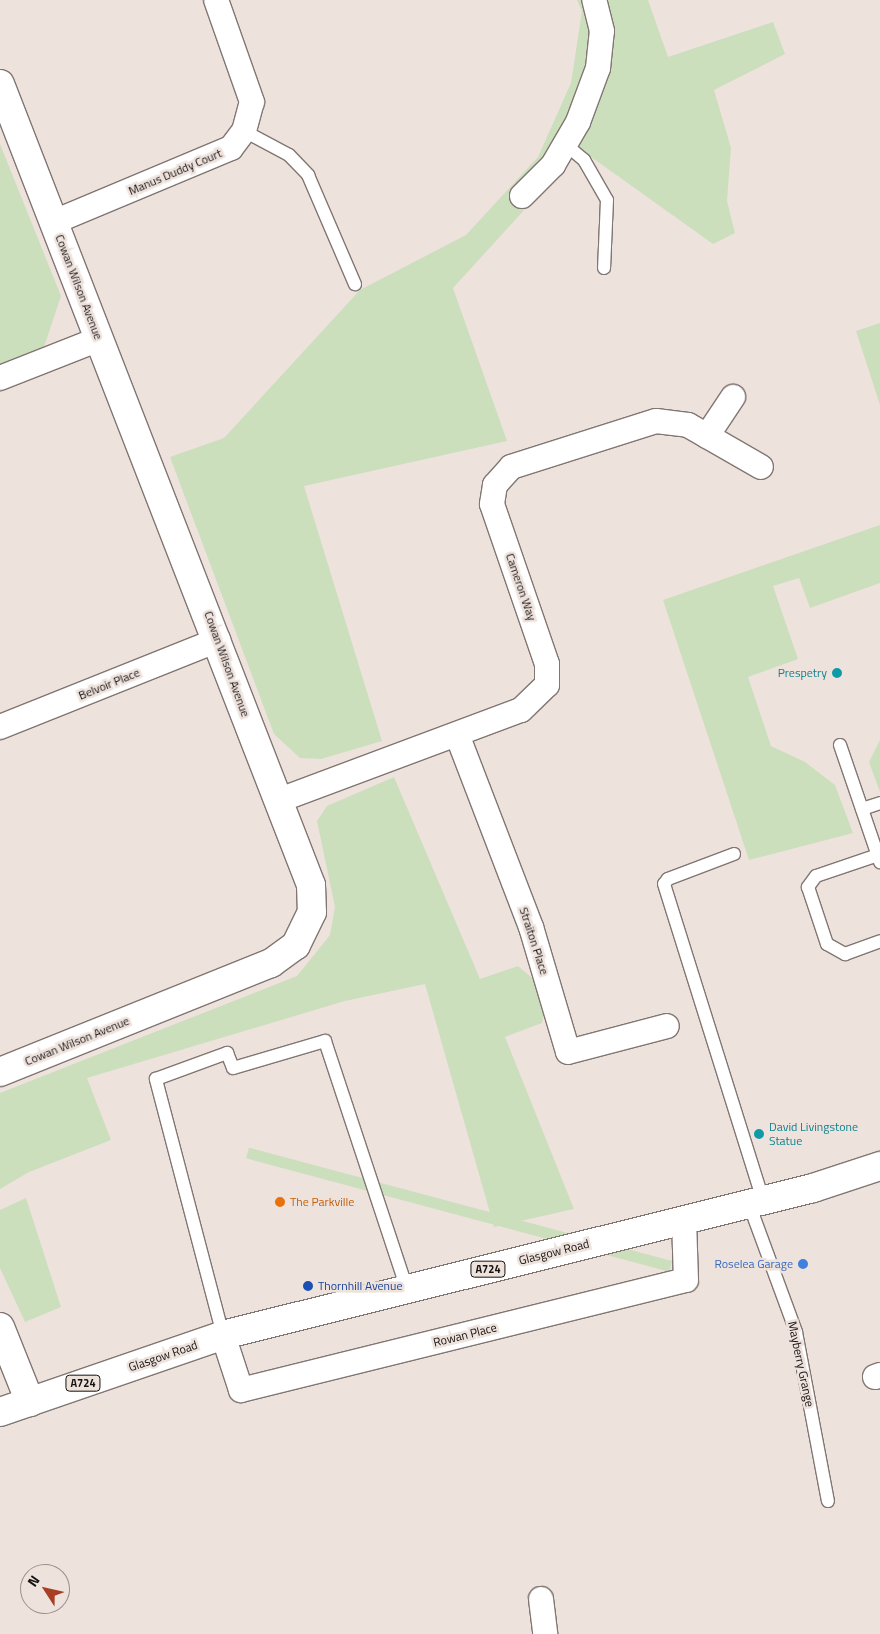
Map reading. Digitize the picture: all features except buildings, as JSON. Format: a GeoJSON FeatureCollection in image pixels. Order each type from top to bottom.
{"type":"FeatureCollection","features":[{"type":"Feature","properties":{"kind":"street","name":"Manus Duddy Court"},"geometry":{"type":"LineString","coordinates":[[54,222],[231,148],[244,131],[252,102],[216,0]]}},
{"type":"Feature","properties":{"kind":"street"},"geometry":{"type":"LineString","coordinates":[[522,196],[553,165],[565,144],[598,68],[602,31],[594,0]]}},
{"type":"Feature","properties":{"kind":"street","name":"Cowan Wilson Avenue"},"geometry":{"type":"LineString","coordinates":[[0,85],[218,640],[277,801],[311,885],[312,912],[296,945],[271,963],[0,1072]]}},
{"type":"Feature","properties":{"kind":"street"},"geometry":{"type":"LineString","coordinates":[[0,378],[99,338]]}},
{"type":"Feature","properties":{"kind":"street"},"geometry":{"type":"LineString","coordinates":[[707,436],[733,397]]}},
{"type":"Feature","properties":{"kind":"street","name":"Cameron Way"},"geometry":{"type":"LineString","coordinates":[[277,801],[458,737],[522,710],[547,685],[547,664],[492,504],[495,485],[511,467],[656,421],[688,426],[761,467]]}},
{"type":"Feature","properties":{"kind":"street","name":"Belvoir Place"},"geometry":{"type":"LineString","coordinates":[[0,727],[218,640]]}},
{"type":"Feature","properties":{"kind":"street","name":"Straiton Place"},"geometry":{"type":"LineString","coordinates":[[458,737],[531,927],[568,1052],[667,1026]]}},
{"type":"Feature","properties":{"kind":"street","name":"Glasgow Road"},"geometry":{"type":"LineString","coordinates":[[0,1412],[223,1335],[756,1202],[880,1166]]}},
{"type":"Feature","properties":{"kind":"street","name":"Rowan Place"},"geometry":{"type":"LineString","coordinates":[[223,1335],[241,1390],[686,1280],[684,1220]]}},
{"type":"Feature","properties":{"kind":"street"},"geometry":{"type":"LineString","coordinates":[[0,1328],[30,1402]]}},
{"type":"Feature","properties":{"kind":"street"},"geometry":{"type":"LineString","coordinates":[[540,1599],[545,1634]]}},
{"type":"Feature","properties":{"kind":"lane"},"geometry":{"type":"LineString","coordinates":[[244,131],[289,155],[308,175],[355,284]]}},
{"type":"Feature","properties":{"kind":"lane"},"geometry":{"type":"LineString","coordinates":[[565,144],[584,160],[607,200],[604,268]]}},
{"type":"Feature","properties":{"kind":"lane"},"geometry":{"type":"LineString","coordinates":[[840,745],[879,858],[816,876],[808,887],[827,944],[845,954],[880,941]]}},
{"type":"Feature","properties":{"kind":"lane"},"geometry":{"type":"LineString","coordinates":[[862,809],[880,803]]}},
{"type":"Feature","properties":{"kind":"lane","name":"Mayberry Grange"},"geometry":{"type":"LineString","coordinates":[[734,854],[668,879],[664,884],[756,1202],[796,1332],[828,1501]]}},
{"type":"Feature","properties":{"kind":"lane"},"geometry":{"type":"LineString","coordinates":[[223,1335],[156,1079],[227,1053],[233,1068],[325,1041],[407,1289]]}},
{"type":"Feature","properties":{"kind":"green space"},"geometry":{"type":"Polygon","coordinates":[[[577,0],[648,0],[668,57],[773,22],[785,54],[714,90],[731,148],[727,201],[735,233],[713,244],[580,149],[453,288],[507,441],[304,486],[382,741],[321,759],[300,758],[274,734],[170,457],[224,438],[360,290],[466,235],[538,157],[571,83],[582,11],[577,0]]]}},
{"type":"Feature","properties":{"kind":"green space"},"geometry":{"type":"Polygon","coordinates":[[[0,144],[61,296],[44,347],[0,364],[0,144]]]}},
{"type":"Feature","properties":{"kind":"green space"},"geometry":{"type":"Polygon","coordinates":[[[880,323],[880,405],[856,331],[880,323]]]}},
{"type":"Feature","properties":{"kind":"green space"},"geometry":{"type":"Polygon","coordinates":[[[880,525],[880,583],[810,608],[799,578],[773,586],[798,659],[748,677],[771,746],[805,762],[835,785],[853,833],[749,860],[663,600],[880,525]]]}},
{"type":"Feature","properties":{"kind":"green space"},"geometry":{"type":"Polygon","coordinates":[[[880,740],[880,792],[869,762],[880,740]]]}},
{"type":"Feature","properties":{"kind":"green space"},"geometry":{"type":"Polygon","coordinates":[[[394,777],[480,979],[518,966],[538,983],[545,1010],[542,1023],[505,1037],[574,1209],[494,1227],[425,984],[345,1001],[87,1078],[111,1140],[29,1172],[0,1189],[0,1093],[297,976],[330,935],[335,907],[317,821],[327,806],[394,777]]]}},
{"type":"Feature","properties":{"kind":"green space"},"geometry":{"type":"Polygon","coordinates":[[[249,1148],[672,1261],[669,1272],[246,1158],[249,1148]]]}},
{"type":"Feature","properties":{"kind":"green space"},"geometry":{"type":"Polygon","coordinates":[[[26,1198],[61,1307],[25,1322],[0,1268],[0,1210],[26,1198]]]}},
{"type":"Feature","properties":{"kind":"place","name":"Prespetry"},"geometry":{"type":"Point","coordinates":[837,673]}},
{"type":"Feature","properties":{"kind":"place","name":"David Livingstone Statue"},"geometry":{"type":"Point","coordinates":[759,1134]}},
{"type":"Feature","properties":{"kind":"place","name":"The Parkville"},"geometry":{"type":"Point","coordinates":[280,1202]}},
{"type":"Feature","properties":{"kind":"place","name":"Roselea Garage"},"geometry":{"type":"Point","coordinates":[803,1264]}},
{"type":"Feature","properties":{"kind":"place","name":"Thornhill Avenue"},"geometry":{"type":"Point","coordinates":[308,1286]}}]}
